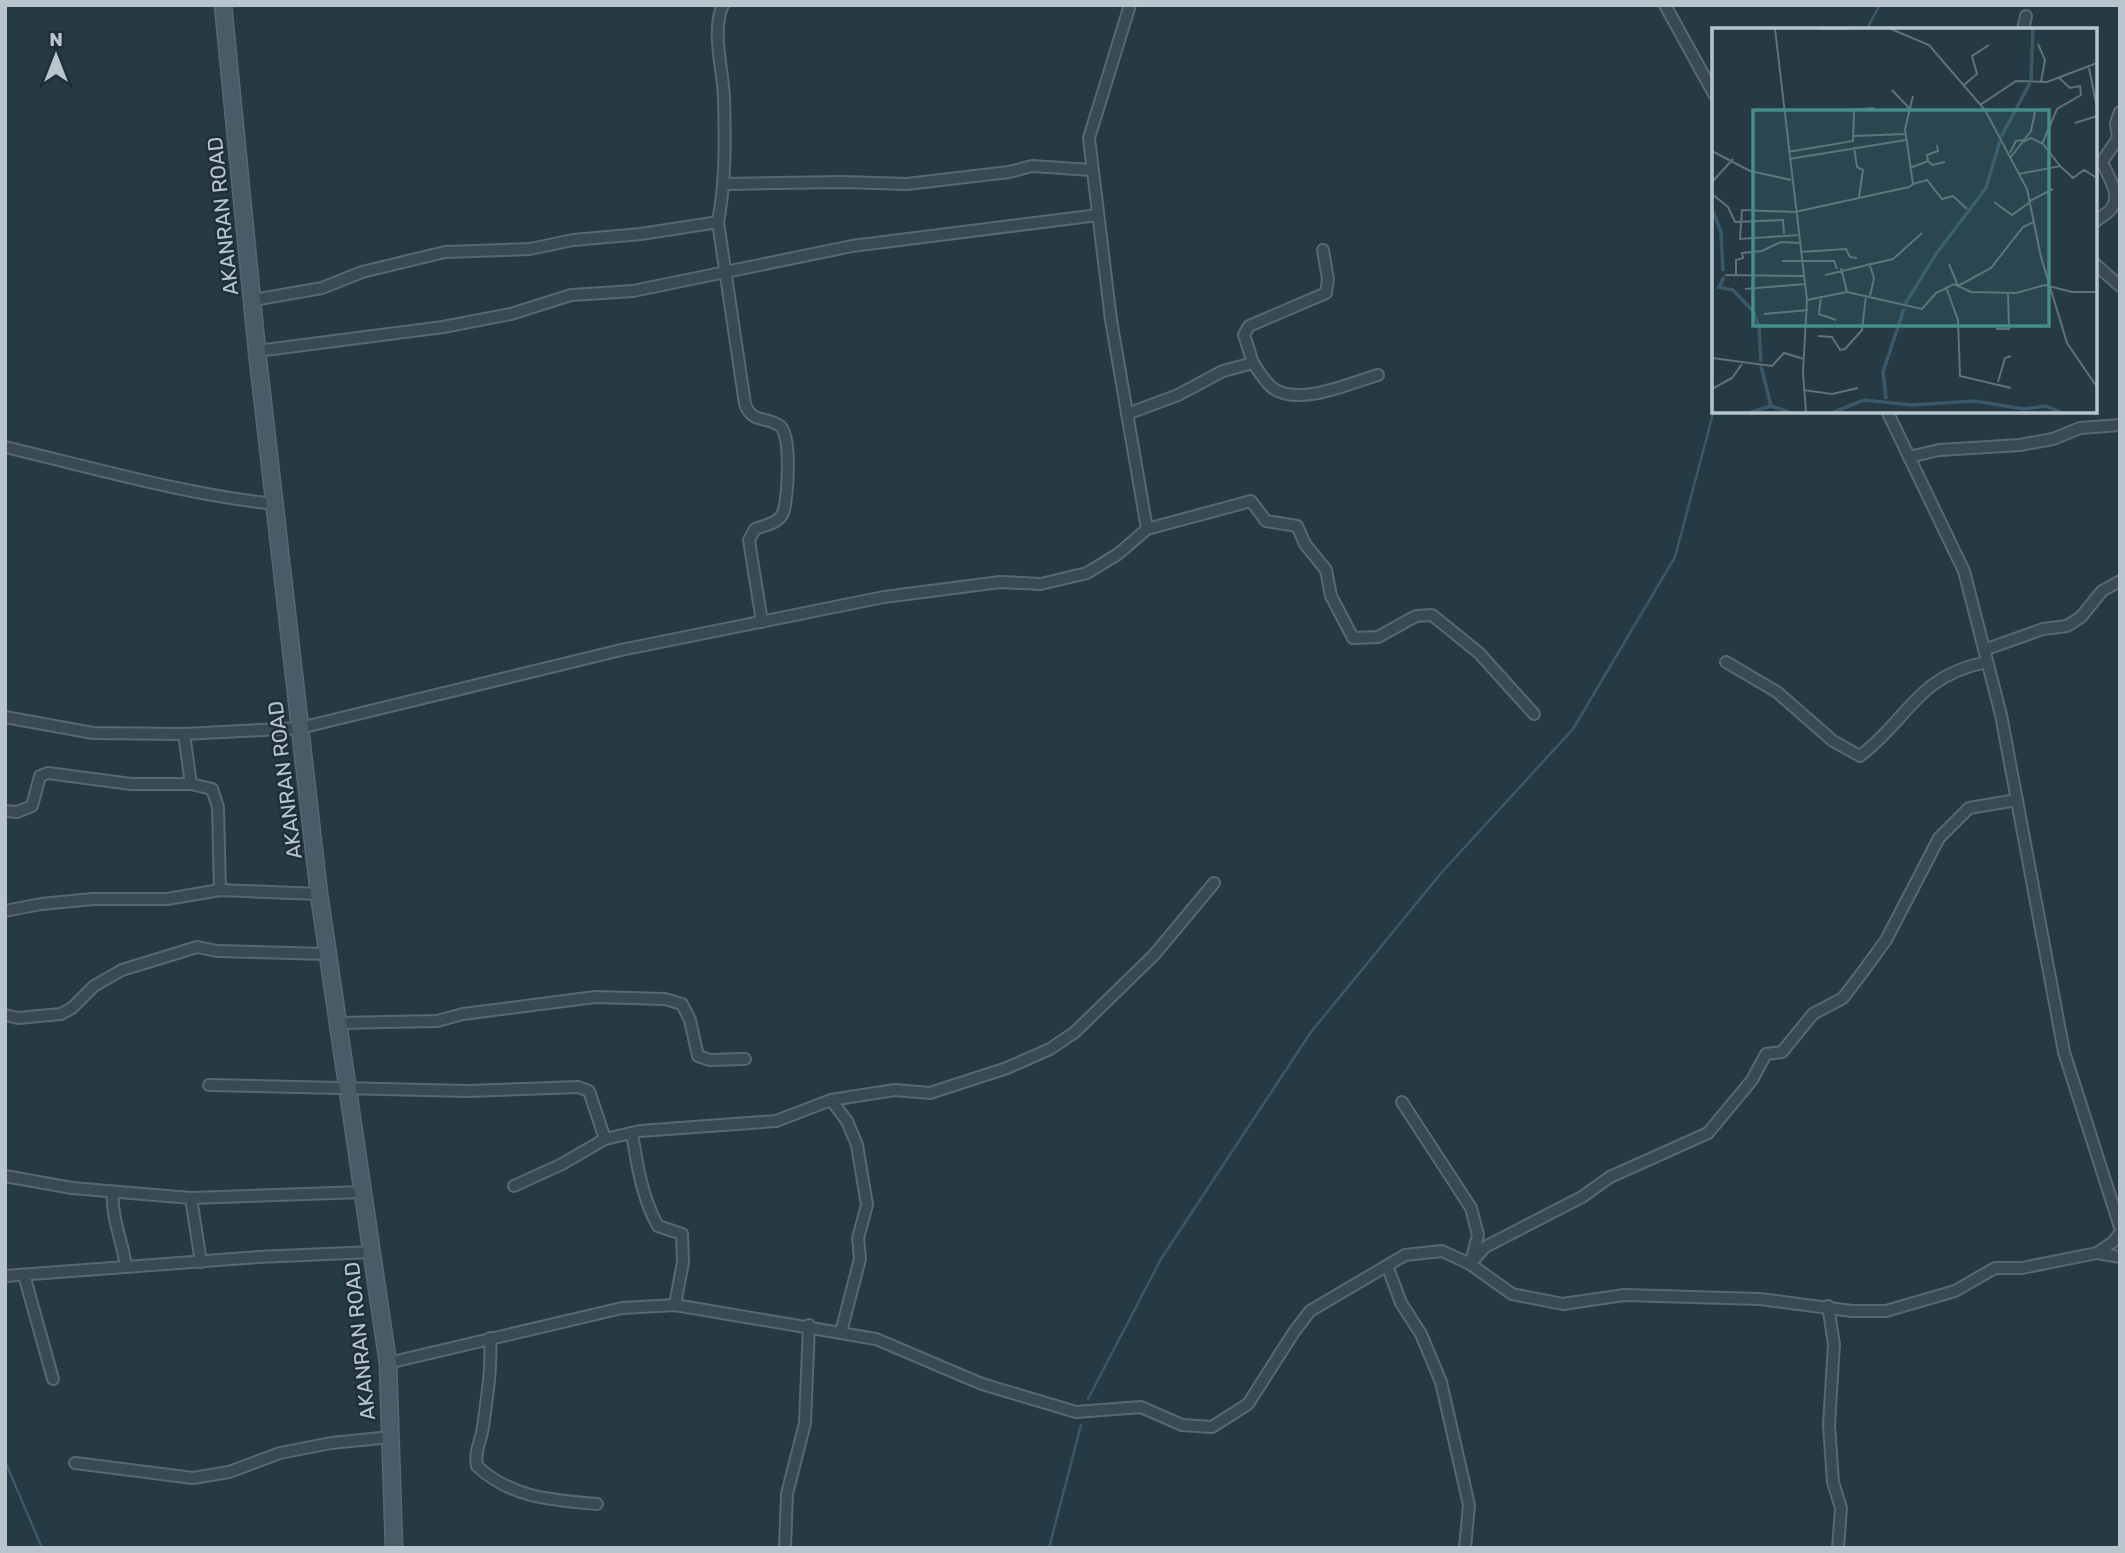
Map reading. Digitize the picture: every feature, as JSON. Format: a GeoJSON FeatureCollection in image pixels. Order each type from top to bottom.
{"type":"FeatureCollection","features":[{"type":"Feature","properties":{"kind":"main road","name":"AKANRAN ROAD"},"geometry":{"type":"LineString","coordinates":[[223,5],[257,351],[319,894],[388,1363],[394,1548]]}},
{"type":"Feature","properties":{"kind":"street"},"geometry":{"type":"LineString","coordinates":[[723,5],[720,12],[720,46],[725,184],[718,222],[723,272],[748,413],[756,419],[780,425],[786,434],[789,465],[783,514],[772,524],[755,528],[749,540],[762,622]]}},
{"type":"Feature","properties":{"kind":"street"},"geometry":{"type":"LineString","coordinates":[[1130,5],[1089,138],[1111,320],[1147,529]]}},
{"type":"Feature","properties":{"kind":"street"},"geometry":{"type":"LineString","coordinates":[[1665,5],[1712,90]]}},
{"type":"Feature","properties":{"kind":"street"},"geometry":{"type":"LineString","coordinates":[[2023,28],[2026,16]]}},
{"type":"Feature","properties":{"kind":"street"},"geometry":{"type":"LineString","coordinates":[[2097,221],[2110,211],[2116,202],[2115,190],[2102,162],[2118,138],[2116,123],[2120,112]]}},
{"type":"Feature","properties":{"kind":"street"},"geometry":{"type":"LineString","coordinates":[[725,184],[843,181],[907,184],[1009,172],[1032,166],[1091,170]]}},
{"type":"Feature","properties":{"kind":"street"},"geometry":{"type":"LineString","coordinates":[[257,351],[443,327],[510,314],[571,295],[633,291],[852,246],[1098,215]]}},
{"type":"Feature","properties":{"kind":"street"},"geometry":{"type":"LineString","coordinates":[[253,300],[322,288],[362,272],[445,252],[530,249],[573,240],[641,234],[718,222]]}},
{"type":"Feature","properties":{"kind":"street"},"geometry":{"type":"LineString","coordinates":[[1322,250],[1328,271],[1326,293],[1249,327],[1244,335],[1253,363],[1272,388],[1283,393],[1311,393],[1378,375]]}},
{"type":"Feature","properties":{"kind":"street"},"geometry":{"type":"LineString","coordinates":[[2097,266],[2120,286]]}},
{"type":"Feature","properties":{"kind":"street"},"geometry":{"type":"LineString","coordinates":[[1127,414],[1178,395],[1223,371],[1253,363]]}},
{"type":"Feature","properties":{"kind":"street"},"geometry":{"type":"LineString","coordinates":[[1888,413],[1964,570],[2017,800],[2064,1052],[2120,1227]]}},
{"type":"Feature","properties":{"kind":"street"},"geometry":{"type":"LineString","coordinates":[[1909,457],[1939,450],[2020,445],[2053,439],[2080,428],[2120,425]]}},
{"type":"Feature","properties":{"kind":"street"},"geometry":{"type":"LineString","coordinates":[[5,447],[68,460],[147,483],[274,504]]}},
{"type":"Feature","properties":{"kind":"street"},"geometry":{"type":"LineString","coordinates":[[5,716],[93,733],[184,734],[300,729],[621,650],[884,597],[1000,582],[1041,584],[1087,573],[1118,554],[1147,529],[1251,501],[1266,521],[1297,526],[1305,544],[1326,570],[1331,596],[1353,638],[1378,637],[1416,616],[1433,615],[1479,653],[1534,714]]}},
{"type":"Feature","properties":{"kind":"street"},"geometry":{"type":"LineString","coordinates":[[1984,650],[2043,629],[2067,626],[2081,617],[2102,591],[2120,581]]}},
{"type":"Feature","properties":{"kind":"street"},"geometry":{"type":"LineString","coordinates":[[1726,662],[1777,692],[1833,741],[1860,756],[1880,741],[1894,720],[1928,687],[1953,671],[1987,662]]}},
{"type":"Feature","properties":{"kind":"street"},"geometry":{"type":"LineString","coordinates":[[184,734],[191,784]]}},
{"type":"Feature","properties":{"kind":"street"},"geometry":{"type":"LineString","coordinates":[[5,811],[17,812],[32,806],[40,776],[48,773],[131,784],[191,784],[212,789],[217,798],[220,890]]}},
{"type":"Feature","properties":{"kind":"street"},"geometry":{"type":"LineString","coordinates":[[1470,1264],[1485,1247],[1581,1197],[1610,1177],[1708,1133],[1752,1080],[1766,1054],[1782,1052],[1813,1014],[1843,998],[1886,940],[1940,838],[1969,808],[2017,800]]}},
{"type":"Feature","properties":{"kind":"street"},"geometry":{"type":"LineString","coordinates":[[514,1186],[562,1164],[605,1139],[632,1133],[776,1121],[831,1100],[895,1090],[930,1093],[1007,1068],[1050,1049],[1075,1032],[1154,955],[1214,883]]}},
{"type":"Feature","properties":{"kind":"street"},"geometry":{"type":"LineString","coordinates":[[5,911],[93,899],[167,899],[220,890],[319,894]]}},
{"type":"Feature","properties":{"kind":"street"},"geometry":{"type":"LineString","coordinates":[[5,1016],[18,1018],[61,1014],[72,1008],[94,986],[122,970],[186,950],[328,954]]}},
{"type":"Feature","properties":{"kind":"street"},"geometry":{"type":"LineString","coordinates":[[338,1023],[437,1021],[463,1014],[596,997],[665,999],[682,1004],[690,1020],[698,1055],[710,1060],[745,1059]]}},
{"type":"Feature","properties":{"kind":"street"},"geometry":{"type":"LineString","coordinates":[[209,1084],[348,1090],[468,1091],[578,1087],[589,1091],[605,1139]]}},
{"type":"Feature","properties":{"kind":"street"},"geometry":{"type":"LineString","coordinates":[[831,1100],[847,1121],[857,1145],[867,1205],[858,1238],[860,1259],[841,1332]]}},
{"type":"Feature","properties":{"kind":"street"},"geometry":{"type":"LineString","coordinates":[[1402,1102],[1471,1208],[1478,1236],[1470,1264]]}},
{"type":"Feature","properties":{"kind":"street"},"geometry":{"type":"LineString","coordinates":[[632,1133],[638,1172],[652,1216],[658,1226],[682,1234],[683,1262],[675,1305]]}},
{"type":"Feature","properties":{"kind":"street"},"geometry":{"type":"LineString","coordinates":[[5,1176],[113,1193],[191,1198],[363,1192]]}},
{"type":"Feature","properties":{"kind":"street"},"geometry":{"type":"LineString","coordinates":[[113,1193],[112,1204],[123,1240],[126,1267]]}},
{"type":"Feature","properties":{"kind":"street"},"geometry":{"type":"LineString","coordinates":[[191,1198],[201,1262]]}},
{"type":"Feature","properties":{"kind":"street"},"geometry":{"type":"LineString","coordinates":[[2097,1253],[2113,1242],[2120,1233]]}},
{"type":"Feature","properties":{"kind":"street"},"geometry":{"type":"LineString","coordinates":[[388,1363],[622,1308],[675,1305],[808,1325],[876,1339],[982,1384],[1076,1412],[1141,1407],[1182,1425],[1212,1427],[1248,1404],[1310,1311],[1388,1268],[1405,1255],[1442,1251],[1470,1264],[1512,1294],[1563,1304],[1624,1296],[1760,1299],[1852,1311],[1886,1311],[1955,1291],[1995,1268],[2022,1268],[2097,1253],[2120,1257]]}},
{"type":"Feature","properties":{"kind":"street"},"geometry":{"type":"LineString","coordinates":[[5,1276],[372,1252]]}},
{"type":"Feature","properties":{"kind":"street"},"geometry":{"type":"LineString","coordinates":[[1388,1268],[1401,1303],[1421,1334],[1441,1382],[1469,1506],[1465,1548]]}},
{"type":"Feature","properties":{"kind":"street"},"geometry":{"type":"LineString","coordinates":[[24,1275],[53,1379]]}},
{"type":"Feature","properties":{"kind":"street"},"geometry":{"type":"LineString","coordinates":[[1828,1306],[1834,1344],[1830,1436],[1833,1482],[1841,1508],[1838,1548]]}},
{"type":"Feature","properties":{"kind":"street"},"geometry":{"type":"LineString","coordinates":[[785,1548],[787,1494],[805,1423],[808,1325]]}},
{"type":"Feature","properties":{"kind":"street"},"geometry":{"type":"LineString","coordinates":[[490,1338],[492,1367],[483,1430],[475,1457],[477,1466],[495,1482],[525,1496],[597,1504]]}},
{"type":"Feature","properties":{"kind":"street"},"geometry":{"type":"LineString","coordinates":[[75,1463],[192,1478],[229,1472],[280,1453],[331,1443],[391,1437]]}},
{"type":"Feature","properties":{"kind":"waterway"},"geometry":{"type":"LineString","coordinates":[[1867,28],[1880,5]]}},
{"type":"Feature","properties":{"kind":"waterway"},"geometry":{"type":"LineString","coordinates":[[1088,1399],[1161,1259],[1311,1032],[1442,872],[1573,729],[1675,557],[1713,413]]}},
{"type":"Feature","properties":{"kind":"waterway"},"geometry":{"type":"LineString","coordinates":[[1049,1548],[1081,1425]]}},
{"type":"Feature","properties":{"kind":"waterway"},"geometry":{"type":"LineString","coordinates":[[5,1461],[42,1548]]}}]}
